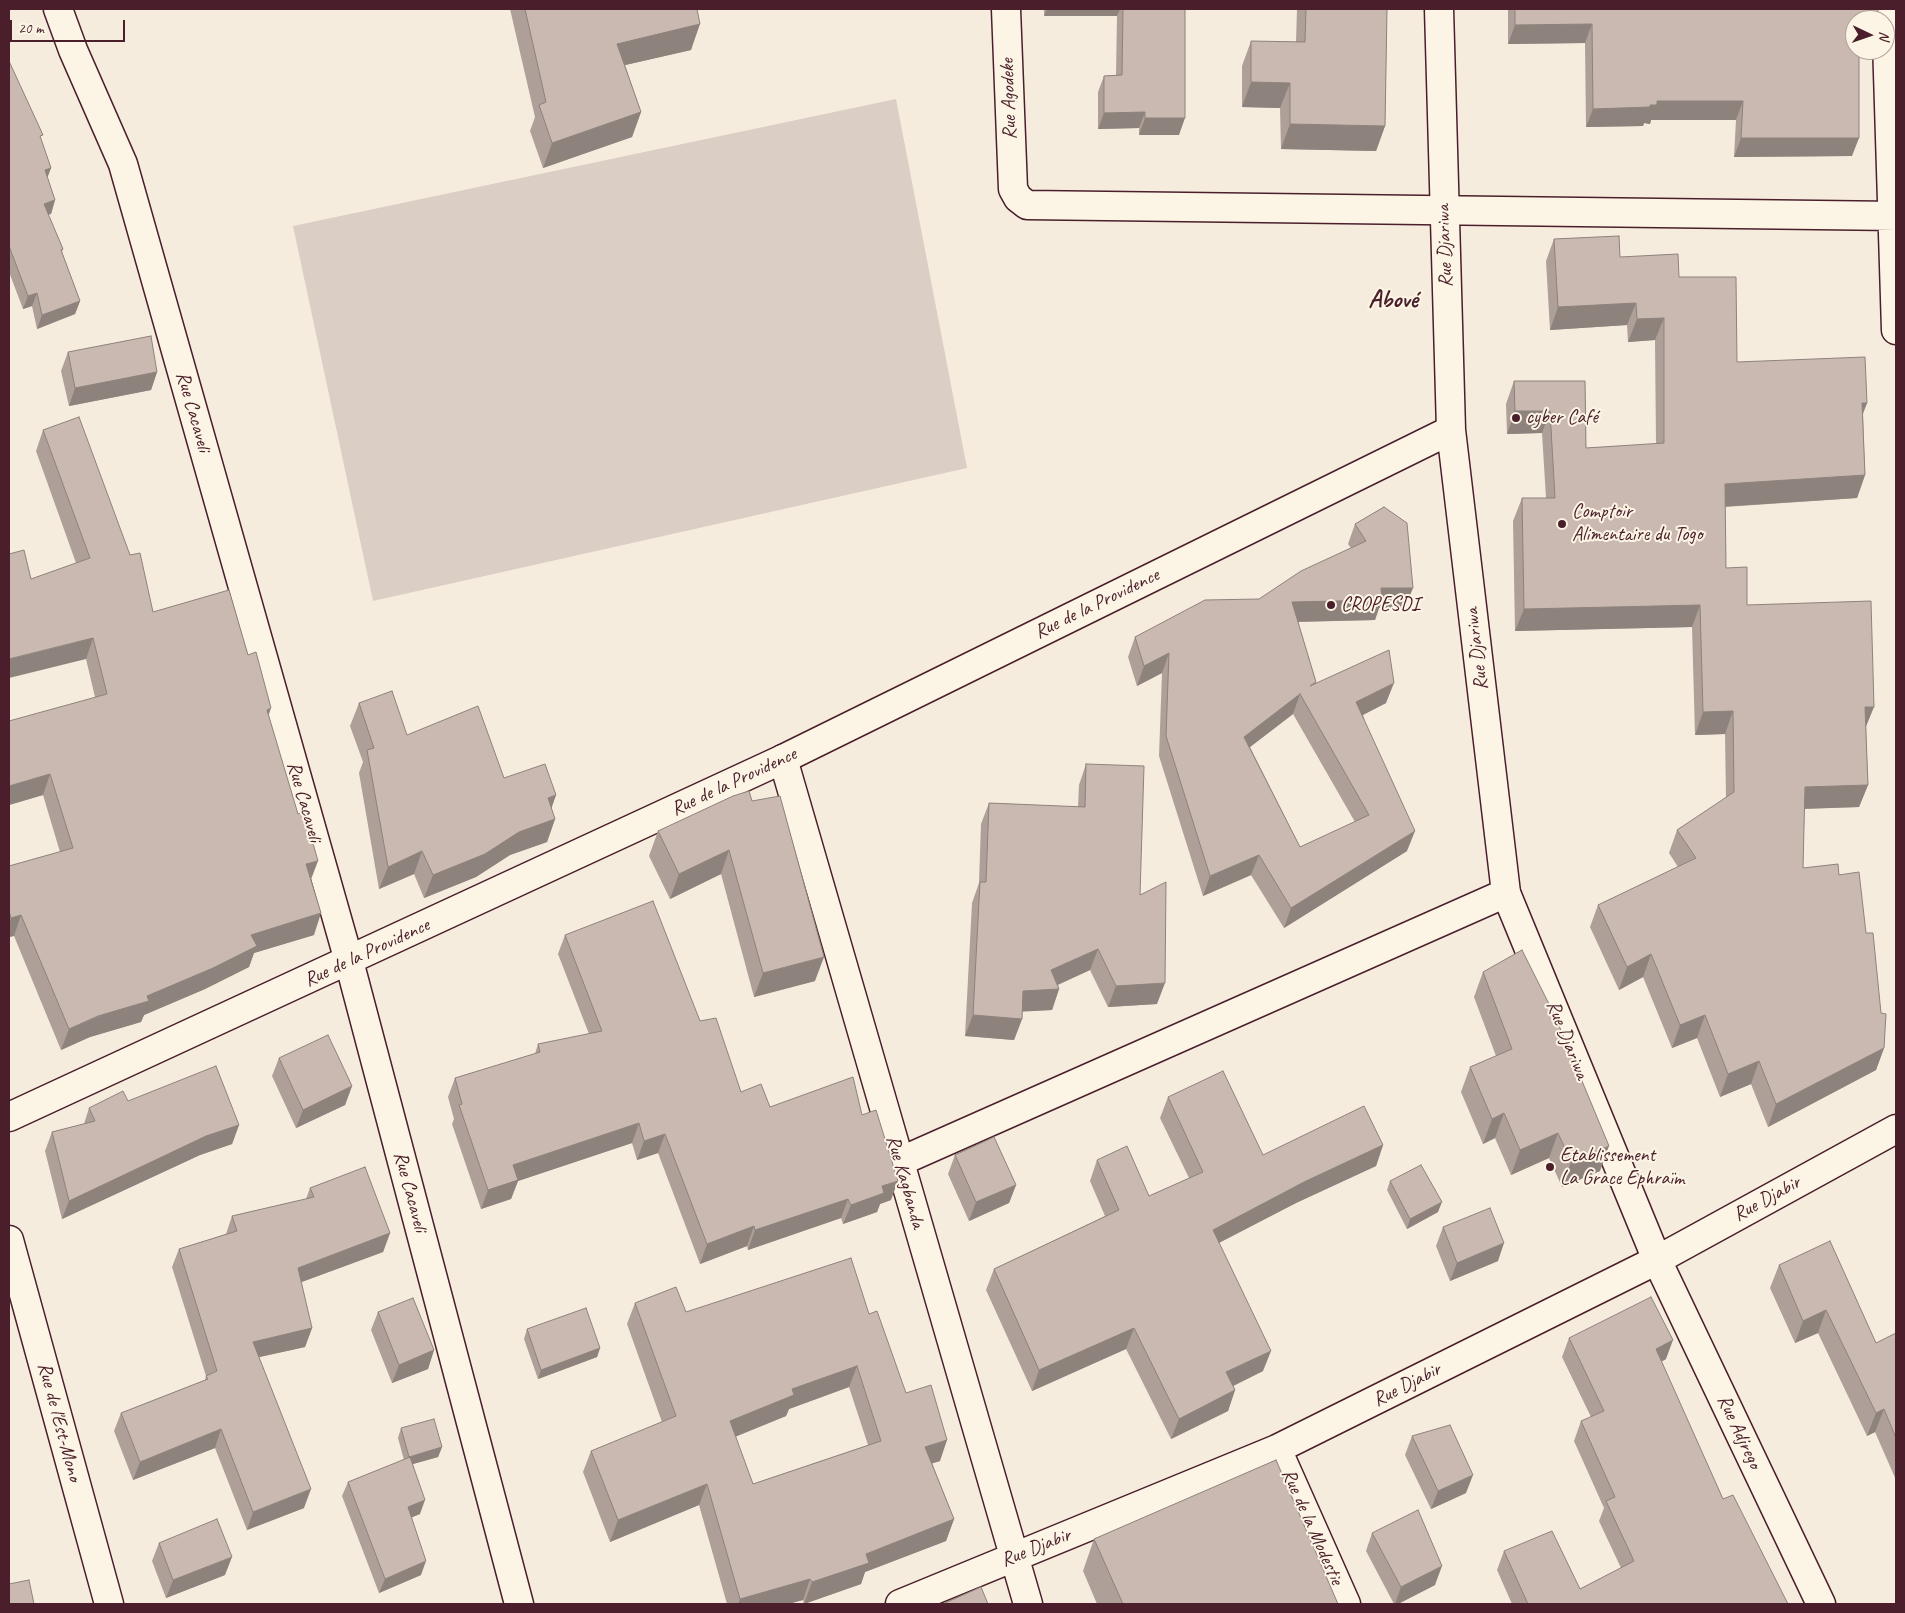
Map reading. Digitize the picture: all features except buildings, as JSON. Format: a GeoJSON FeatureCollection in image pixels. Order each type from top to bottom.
{"type":"FeatureCollection","features":[{"type":"Feature","properties":{"kind":"street","name":"Rue Cacaveli"},"geometry":{"type":"LineString","coordinates":[[58,9],[73,50],[123,164],[349,961],[519,1604]]}},
{"type":"Feature","properties":{"kind":"street","name":"Rue Agodeke"},"geometry":{"type":"LineString","coordinates":[[1006,9],[1013,189],[1018,198],[1027,205],[1444,209]]}},
{"type":"Feature","properties":{"kind":"street","name":"Rue Djariwa"},"geometry":{"type":"LineString","coordinates":[[1440,9],[1450,430],[1506,893],[1658,1260]]}},
{"type":"Feature","properties":{"kind":"street"},"geometry":{"type":"LineString","coordinates":[[1886,9],[1894,216],[1896,330]]}},
{"type":"Feature","properties":{"kind":"street"},"geometry":{"type":"LineString","coordinates":[[1444,209],[1894,216]]}},
{"type":"Feature","properties":{"kind":"street","name":"Rue de la Providence"},"geometry":{"type":"LineString","coordinates":[[9,1117],[783,759],[1450,430]]}},
{"type":"Feature","properties":{"kind":"street","name":"Rue Kagbanda"},"geometry":{"type":"LineString","coordinates":[[783,759],[1028,1604]]}},
{"type":"Feature","properties":{"kind":"street"},"geometry":{"type":"LineString","coordinates":[[899,1162],[1506,893]]}},
{"type":"Feature","properties":{"kind":"street","name":"Rue Djabir"},"geometry":{"type":"LineString","coordinates":[[900,1604],[1277,1449],[1658,1260],[1896,1128]]}},
{"type":"Feature","properties":{"kind":"street","name":"Rue de l'Est-Mono"},"geometry":{"type":"LineString","coordinates":[[9,1240],[109,1604]]}},
{"type":"Feature","properties":{"kind":"street","name":"Rue Adjrego"},"geometry":{"type":"LineString","coordinates":[[1658,1260],[1821,1604]]}},
{"type":"Feature","properties":{"kind":"street","name":"Rue de la Modestie"},"geometry":{"type":"LineString","coordinates":[[1277,1449],[1346,1604]]}},
{"type":"Feature","properties":{"kind":"shaded area"},"geometry":{"type":"Polygon","coordinates":[[[896,99],[967,468],[373,601],[293,226],[896,99]]]}},
{"type":"Feature","properties":{"kind":"place","name":"cyber Café"},"geometry":{"type":"Point","coordinates":[1516,418]}},
{"type":"Feature","properties":{"kind":"place","name":"Comptoir Alimentaire du Togo"},"geometry":{"type":"Point","coordinates":[1562,524]}},
{"type":"Feature","properties":{"kind":"place","name":"CROPESDI"},"geometry":{"type":"Point","coordinates":[1331,605]}},
{"type":"Feature","properties":{"kind":"place","name":"Etablissement La Grace Ephraïm"},"geometry":{"type":"Point","coordinates":[1550,1167]}},
{"type":"Feature","properties":{"kind":"district","name":"Abové"},"geometry":{"type":"Point","coordinates":[1393,300]}}]}
